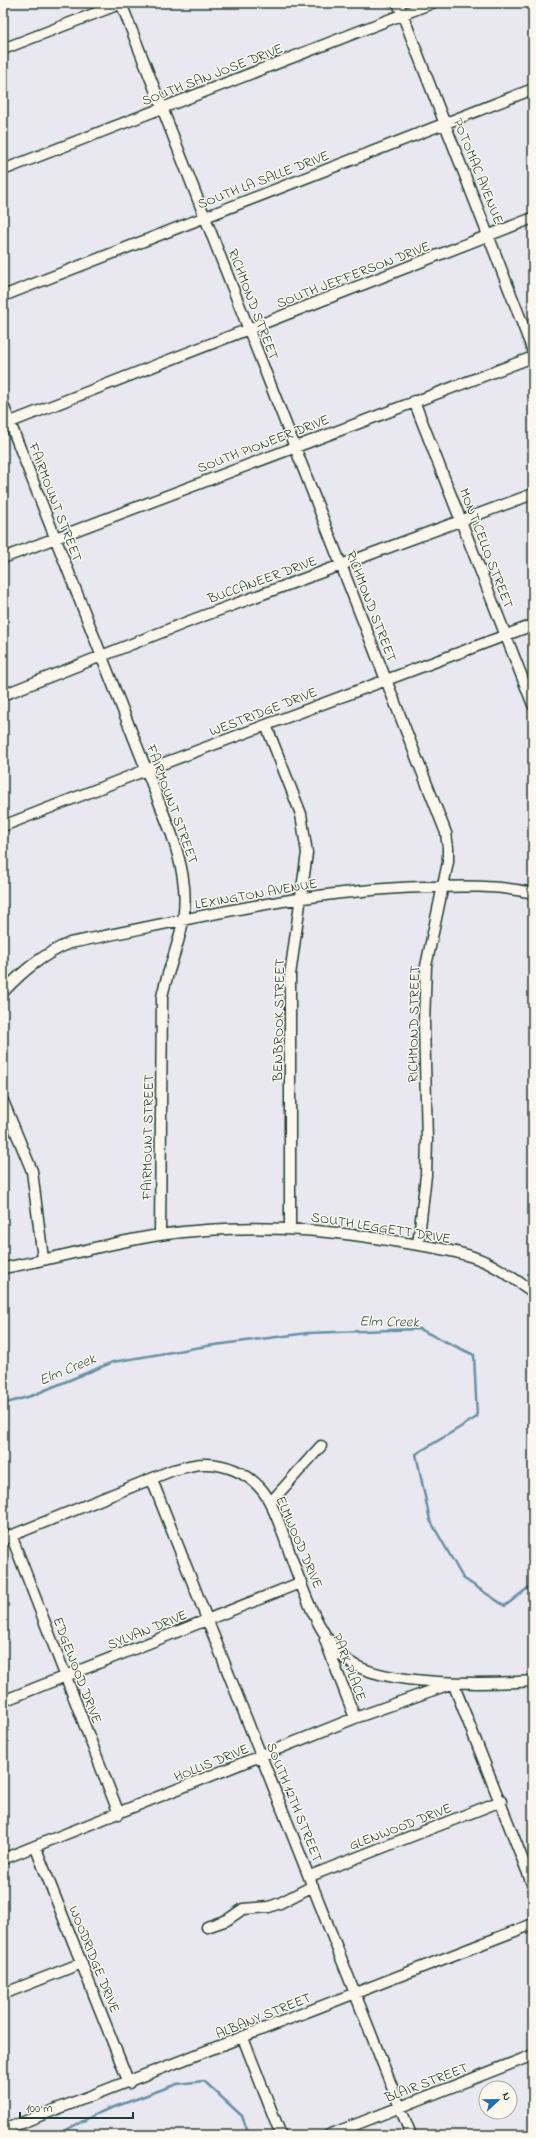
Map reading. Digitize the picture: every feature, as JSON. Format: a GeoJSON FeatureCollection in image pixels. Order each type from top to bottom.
{"type":"FeatureCollection","features":[{"type":"Feature","properties":{"kind":"street"},"geometry":{"type":"LineString","coordinates":[[3,49],[121,3]]}},
{"type":"Feature","properties":{"kind":"street","name":"RICHMOND STREET"},"geometry":{"type":"LineString","coordinates":[[121,3],[446,833],[448,855],[426,966],[424,1023],[427,1147],[426,1175],[418,1245]]}},
{"type":"Feature","properties":{"kind":"street","name":"POTOMAC AVENUE"},"geometry":{"type":"LineString","coordinates":[[398,3],[490,236],[533,350]]}},
{"type":"Feature","properties":{"kind":"street","name":"SOUTH SAN JOSE DRIVE"},"geometry":{"type":"LineString","coordinates":[[3,170],[432,3]]}},
{"type":"Feature","properties":{"kind":"street","name":"SOUTH LA SALLE DRIVE"},"geometry":{"type":"LineString","coordinates":[[3,296],[533,89]]}},
{"type":"Feature","properties":{"kind":"street","name":"SOUTH JEFFERSON DRIVE"},"geometry":{"type":"LineString","coordinates":[[6,424],[533,218]]}},
{"type":"Feature","properties":{"kind":"street","name":"SOUTH PIONEER DRIVE"},"geometry":{"type":"LineString","coordinates":[[3,558],[294,446],[533,357]]}},
{"type":"Feature","properties":{"kind":"street","name":"MONTICELLO STREET"},"geometry":{"type":"LineString","coordinates":[[414,401],[533,705]]}},
{"type":"Feature","properties":{"kind":"street","name":"FAIRMOUNT STREET"},"geometry":{"type":"LineString","coordinates":[[3,405],[6,424],[55,537],[183,868],[185,895],[183,920],[166,976],[162,997],[160,1235]]}},
{"type":"Feature","properties":{"kind":"street","name":"BUCCANEER DRIVE"},"geometry":{"type":"LineString","coordinates":[[3,695],[341,565],[533,494]]}},
{"type":"Feature","properties":{"kind":"street","name":"WESTRIDGE DRIVE"},"geometry":{"type":"LineString","coordinates":[[3,826],[146,770],[533,625]]}},
{"type":"Feature","properties":{"kind":"street","name":"BENBROOK STREET"},"geometry":{"type":"LineString","coordinates":[[266,725],[301,814],[307,853],[290,975],[290,1228]]}},
{"type":"Feature","properties":{"kind":"street","name":"LEXINGTON AVENUE"},"geometry":{"type":"LineString","coordinates":[[3,992],[22,972],[46,954],[70,943],[183,920],[301,898],[386,888],[443,886],[492,887],[533,893]]}},
{"type":"Feature","properties":{"kind":"street"},"geometry":{"type":"LineString","coordinates":[[3,1100],[32,1171],[43,1259]]}},
{"type":"Feature","properties":{"kind":"street","name":"SOUTH LEGGETT DRIVE"},"geometry":{"type":"LineString","coordinates":[[3,1268],[160,1235],[211,1229],[290,1228],[333,1231],[418,1245],[473,1257],[497,1268],[533,1292]]}},
{"type":"Feature","properties":{"kind":"street"},"geometry":{"type":"LineString","coordinates":[[270,1503],[321,1446]]}},
{"type":"Feature","properties":{"kind":"street","name":"ELMWOOD DRIVE"},"geometry":{"type":"LineString","coordinates":[[7,1537],[152,1480],[173,1470],[203,1464],[226,1466],[247,1476],[262,1490],[270,1503],[319,1625],[334,1648],[348,1661],[379,1674],[398,1678],[452,1683],[533,1681]]}},
{"type":"Feature","properties":{"kind":"street","name":"SOUTH 12TH STREET"},"geometry":{"type":"LineString","coordinates":[[152,1480],[312,1881],[411,2135]]}},
{"type":"Feature","properties":{"kind":"street","name":"EDGEWOOD DRIVE"},"geometry":{"type":"LineString","coordinates":[[7,1537],[65,1676],[119,1814]]}},
{"type":"Feature","properties":{"kind":"street","name":"SYLVAN DRIVE"},"geometry":{"type":"LineString","coordinates":[[3,1701],[302,1582]]}},
{"type":"Feature","properties":{"kind":"street","name":"PARK PLACE"},"geometry":{"type":"LineString","coordinates":[[319,1625],[355,1718]]}},
{"type":"Feature","properties":{"kind":"street"},"geometry":{"type":"LineString","coordinates":[[452,1683],[501,1801],[533,1886]]}},
{"type":"Feature","properties":{"kind":"street","name":"HOLLIS DRIVE"},"geometry":{"type":"LineString","coordinates":[[3,1859],[262,1757],[355,1718],[452,1683]]}},
{"type":"Feature","properties":{"kind":"street","name":"GLENWOOD DRIVE"},"geometry":{"type":"LineString","coordinates":[[207,1927],[227,1920],[243,1909],[269,1907],[280,1903],[312,1881],[501,1801]]}},
{"type":"Feature","properties":{"kind":"street","name":"WOODRIDGE DRIVE"},"geometry":{"type":"LineString","coordinates":[[35,1846],[129,2083]]}},
{"type":"Feature","properties":{"kind":"street","name":"ALBANY STREET"},"geometry":{"type":"LineString","coordinates":[[3,2130],[129,2083],[533,1924]]}},
{"type":"Feature","properties":{"kind":"street"},"geometry":{"type":"LineString","coordinates":[[3,1994],[82,1963]]}},
{"type":"Feature","properties":{"kind":"street"},"geometry":{"type":"LineString","coordinates":[[243,2038],[281,2135]]}},
{"type":"Feature","properties":{"kind":"street","name":"BLAIR STREET"},"geometry":{"type":"LineString","coordinates":[[329,2135],[533,2055]]}},
{"type":"Feature","properties":{"kind":"waterway","name":"Elm Creek"},"geometry":{"type":"LineString","coordinates":[[3,1404],[31,1396],[113,1362],[207,1346],[308,1333],[419,1329],[474,1355],[477,1417],[416,1454],[430,1520],[463,1578],[505,1606],[533,1584]]}},
{"type":"Feature","properties":{"kind":"waterway"},"geometry":{"type":"LineString","coordinates":[[64,2135],[68,2129],[98,2113],[177,2084],[204,2081],[242,2116],[249,2135]]}}]}
